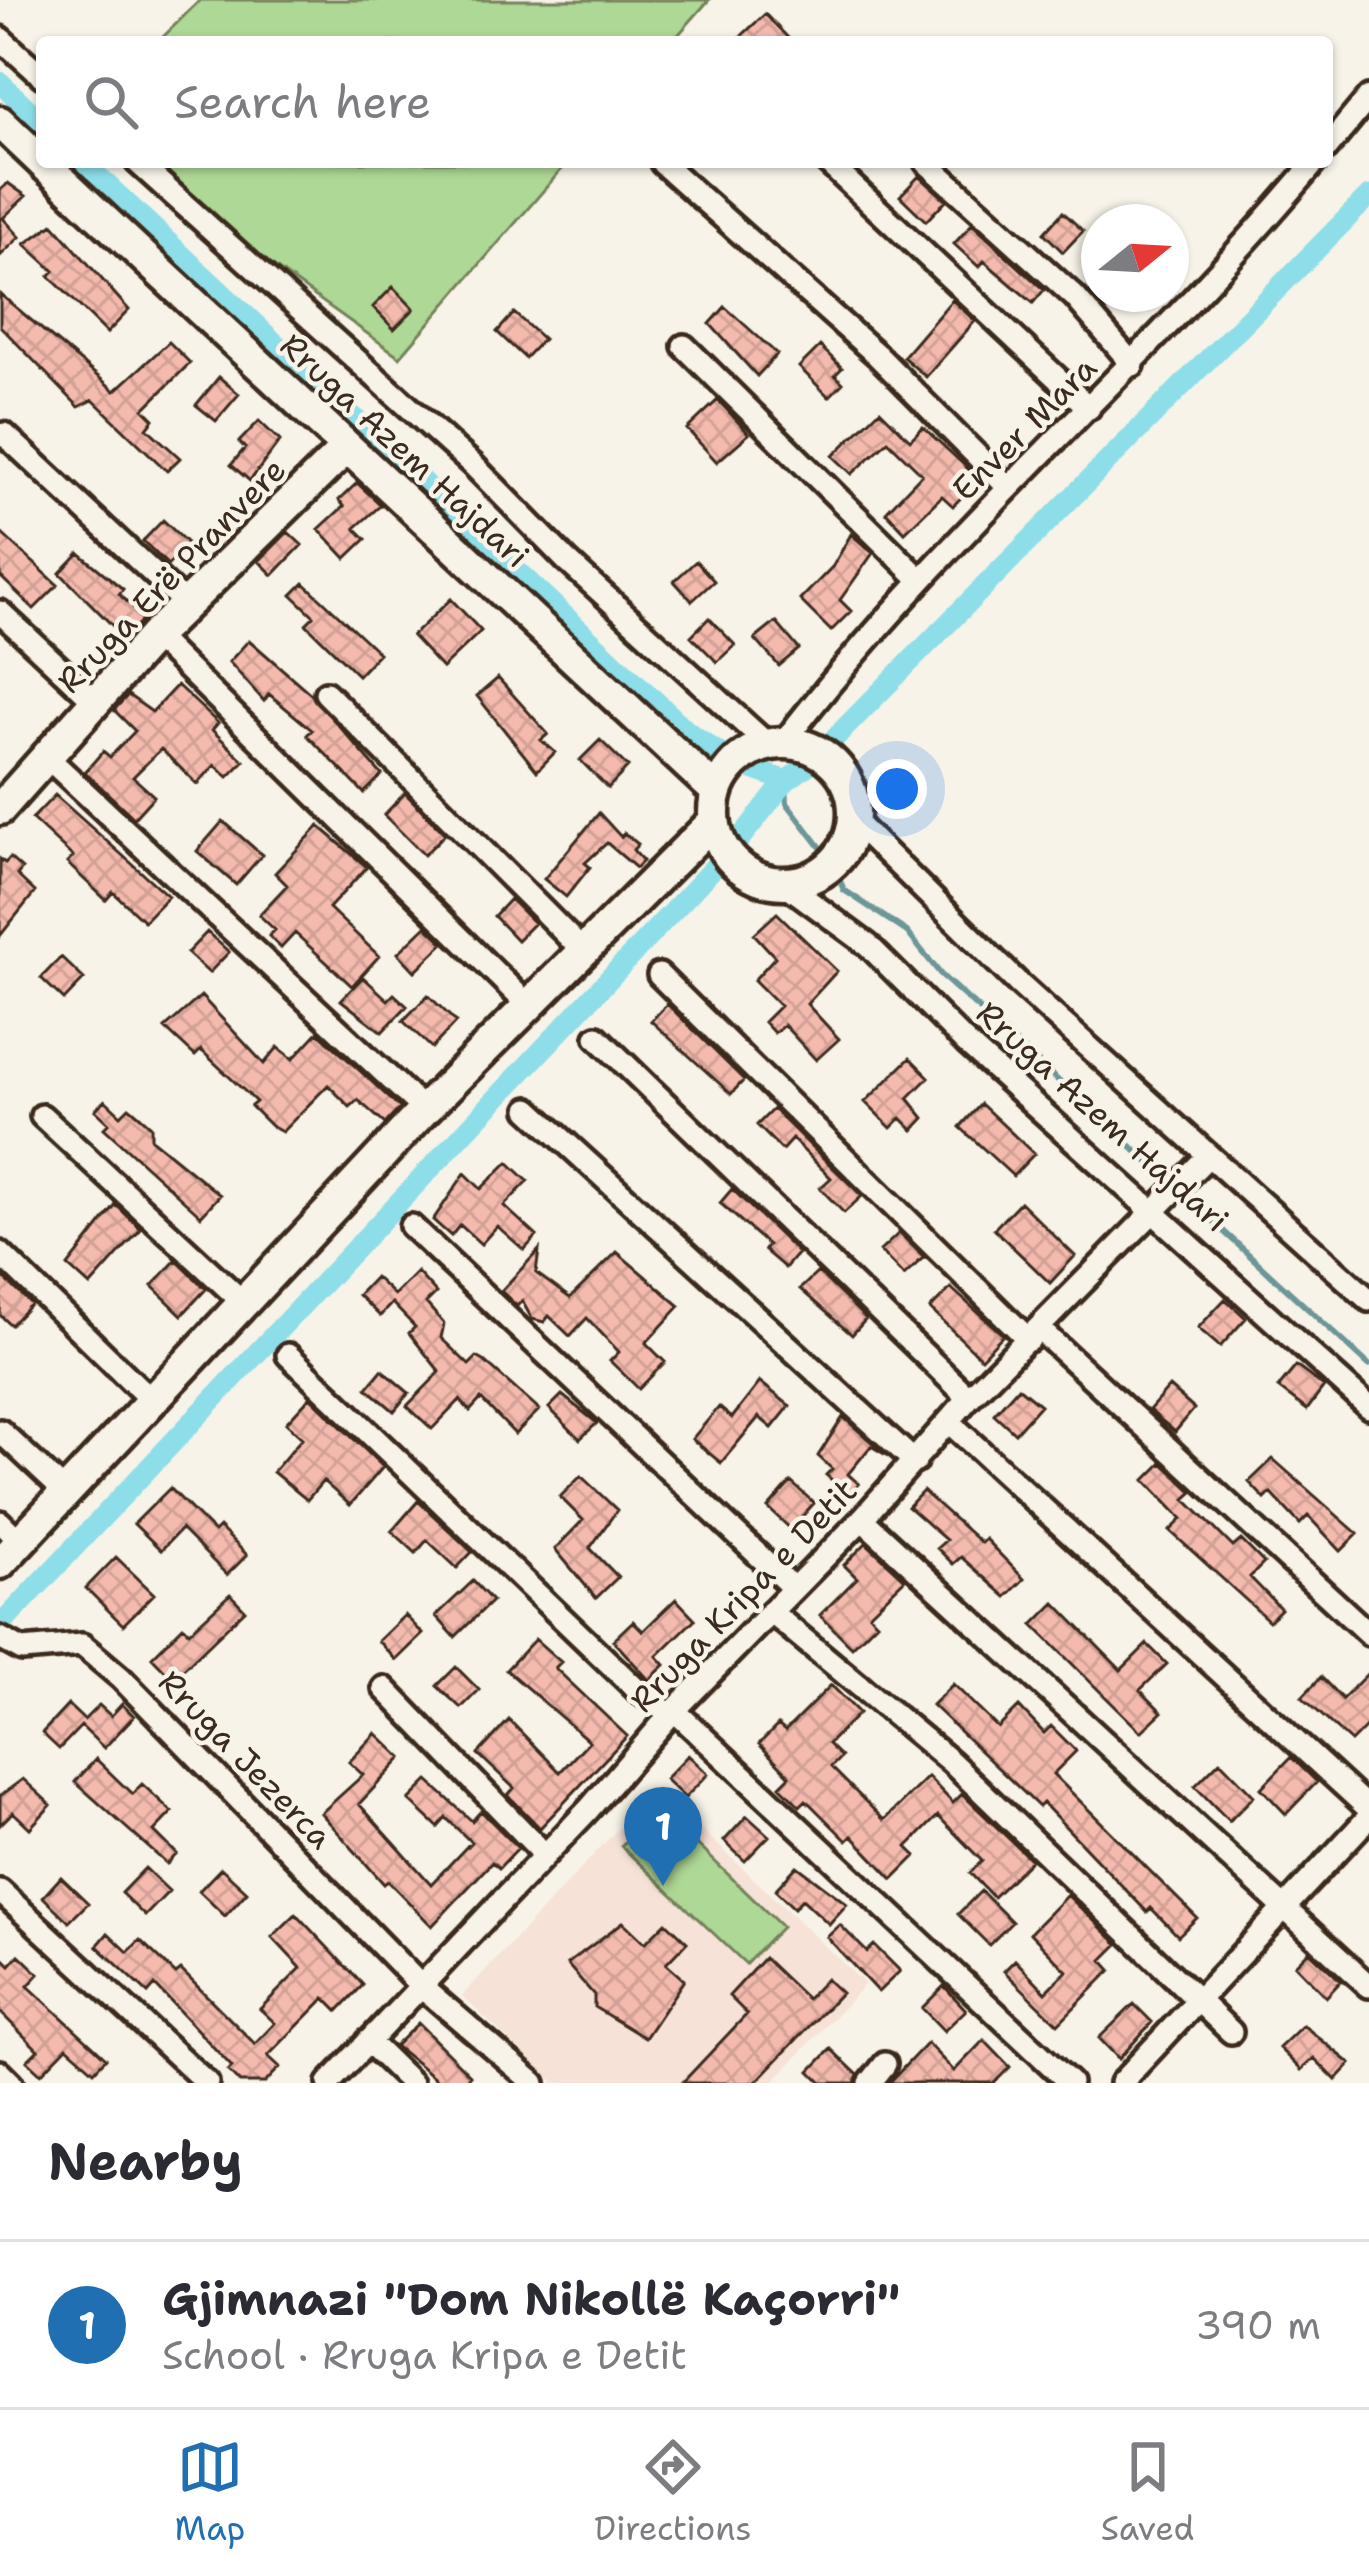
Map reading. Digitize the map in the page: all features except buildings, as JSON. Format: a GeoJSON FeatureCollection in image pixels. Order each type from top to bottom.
{"type":"FeatureCollection","features":[{"type":"Feature","properties":{"kind":"street"},"geometry":{"type":"LineString","coordinates":[[0,38],[36,71]]}},
{"type":"Feature","properties":{"kind":"street"},"geometry":{"type":"LineString","coordinates":[[1333,141],[1369,98]]}},
{"type":"Feature","properties":{"kind":"street","name":"Rruga Azem Hajdari"},"geometry":{"type":"LineString","coordinates":[[0,122],[36,156]]}},
{"type":"Feature","properties":{"kind":"street","name":"Rruga Azem Hajdari"},"geometry":{"type":"LineString","coordinates":[[48,168],[347,447],[715,806],[732,861],[756,878],[784,884],[868,945],[1152,1213],[1369,1407]]}},
{"type":"Feature","properties":{"kind":"street"},"geometry":{"type":"LineString","coordinates":[[6,1542],[64,1492],[424,1110],[582,950],[715,806],[731,766],[776,744],[144,168]]}},
{"type":"Feature","properties":{"kind":"street"},"geometry":{"type":"LineString","coordinates":[[668,168],[877,355],[1009,488]]}},
{"type":"Feature","properties":{"kind":"street"},"geometry":{"type":"LineString","coordinates":[[833,168],[1089,408]]}},
{"type":"Feature","properties":{"kind":"street"},"geometry":{"type":"LineString","coordinates":[[933,168],[1076,297],[1133,365]]}},
{"type":"Feature","properties":{"kind":"street","name":"Enver Mara"},"geometry":{"type":"LineString","coordinates":[[776,744],[921,580],[1133,365],[1310,168]]}},
{"type":"Feature","properties":{"kind":"street"},"geometry":{"type":"LineString","coordinates":[[684,346],[921,580]]}},
{"type":"Feature","properties":{"kind":"street"},"geometry":{"type":"LineString","coordinates":[[4,434],[187,604]]}},
{"type":"Feature","properties":{"kind":"street","name":"Rruga Erë Pranvere"},"geometry":{"type":"LineString","coordinates":[[2,802],[154,636],[347,447]]}},
{"type":"Feature","properties":{"kind":"street"},"geometry":{"type":"LineString","coordinates":[[0,612],[95,701]]}},
{"type":"Feature","properties":{"kind":"street"},"geometry":{"type":"LineString","coordinates":[[154,636],[527,1004]]}},
{"type":"Feature","properties":{"kind":"street"},"geometry":{"type":"LineString","coordinates":[[326,693],[582,950]]}},
{"type":"Feature","properties":{"kind":"street","name":"Rruga Azem Hajdari"},"geometry":{"type":"LineString","coordinates":[[776,744],[812,749],[835,766],[850,791],[854,820],[1003,969],[1369,1300]]}},
{"type":"Feature","properties":{"kind":"street"},"geometry":{"type":"LineString","coordinates":[[47,757],[424,1110]]}},
{"type":"Feature","properties":{"kind":"street"},"geometry":{"type":"LineString","coordinates":[[784,884],[825,870],[844,848],[854,820]]}},
{"type":"Feature","properties":{"kind":"street"},"geometry":{"type":"LineString","coordinates":[[659,975],[1034,1334],[1369,1634]]}},
{"type":"Feature","properties":{"kind":"street"},"geometry":{"type":"LineString","coordinates":[[597,1037],[969,1398]]}},
{"type":"Feature","properties":{"kind":"street"},"geometry":{"type":"LineString","coordinates":[[529,1109],[915,1462]]}},
{"type":"Feature","properties":{"kind":"street"},"geometry":{"type":"LineString","coordinates":[[42,1116],[245,1304]]}},
{"type":"Feature","properties":{"kind":"street","name":"Rruga Kripa e Detit"},"geometry":{"type":"LineString","coordinates":[[328,2083],[792,1587],[862,1519],[969,1398],[1208,1156]]}},
{"type":"Feature","properties":{"kind":"street"},"geometry":{"type":"LineString","coordinates":[[411,1226],[792,1587]]}},
{"type":"Feature","properties":{"kind":"street"},"geometry":{"type":"LineString","coordinates":[[0,1253],[151,1400]]}},
{"type":"Feature","properties":{"kind":"street"},"geometry":{"type":"LineString","coordinates":[[288,1355],[619,1673],[673,1713],[1070,2083]]}},
{"type":"Feature","properties":{"kind":"street"},"geometry":{"type":"LineString","coordinates":[[950,1422],[1369,1813],[1120,2083]]}},
{"type":"Feature","properties":{"kind":"street"},"geometry":{"type":"LineString","coordinates":[[0,1431],[64,1492]]}},
{"type":"Feature","properties":{"kind":"street"},"geometry":{"type":"LineString","coordinates":[[862,1519],[1369,1986]]}},
{"type":"Feature","properties":{"kind":"street"},"geometry":{"type":"LineString","coordinates":[[772,1613],[951,1762],[1231,2032]]}},
{"type":"Feature","properties":{"kind":"street","name":"Rruga Jezerca"},"geometry":{"type":"LineString","coordinates":[[5,1648],[82,1645],[121,1678],[419,1985],[446,2002],[534,2083]]}},
{"type":"Feature","properties":{"kind":"street"},"geometry":{"type":"LineString","coordinates":[[384,1688],[544,1855]]}},
{"type":"Feature","properties":{"kind":"street"},"geometry":{"type":"LineString","coordinates":[[0,1891],[207,2083]]}},
{"type":"Feature","properties":{"kind":"street"},"geometry":{"type":"LineString","coordinates":[[368,2041],[411,2083]]}},
{"type":"Feature","properties":{"kind":"street"},"geometry":{"type":"LineString","coordinates":[[870,2083],[885,2064]]}},
{"type":"Feature","properties":{"kind":"street"},"geometry":{"type":"LineString","coordinates":[[0,2072],[11,2083]]}},
{"type":"Feature","properties":{"kind":"shaded area"},"geometry":{"type":"Polygon","coordinates":[[[657,1787],[865,1984],[772,2083],[555,2083],[462,1996],[657,1787]]]}},
{"type":"Feature","properties":{"kind":"green space"},"geometry":{"type":"Polygon","coordinates":[[[200,0],[709,0],[677,36],[164,36],[200,0]]]}},
{"type":"Feature","properties":{"kind":"green space"},"geometry":{"type":"Polygon","coordinates":[[[135,168],[563,168],[400,357],[135,168]]]}},
{"type":"Feature","properties":{"kind":"green space"},"geometry":{"type":"Polygon","coordinates":[[[659,1807],[782,1927],[746,1964],[621,1846],[659,1807]]]}},
{"type":"Feature","properties":{"kind":"waterway"},"geometry":{"type":"LineString","coordinates":[[0,82],[36,117]]}},
{"type":"Feature","properties":{"kind":"waterway"},"geometry":{"type":"LineString","coordinates":[[89,168],[687,731],[725,757]]}},
{"type":"Feature","properties":{"kind":"waterway"},"geometry":{"type":"LineString","coordinates":[[828,745],[1369,196]]}},
{"type":"Feature","properties":{"kind":"waterway"},"geometry":{"type":"LineString","coordinates":[[735,845],[786,781],[812,762]]}},
{"type":"Feature","properties":{"kind":"waterway"},"geometry":{"type":"LineString","coordinates":[[747,767],[786,781]]}},
{"type":"Feature","properties":{"kind":"waterway"},"geometry":{"type":"LineString","coordinates":[[786,781],[787,803],[825,853]]}},
{"type":"Feature","properties":{"kind":"waterway"},"geometry":{"type":"LineString","coordinates":[[0,1626],[719,862]]}},
{"type":"Feature","properties":{"kind":"waterway"},"geometry":{"type":"LineString","coordinates":[[835,870],[844,890],[907,932],[942,976],[1173,1184]]}},
{"type":"Feature","properties":{"kind":"waterway"},"geometry":{"type":"LineString","coordinates":[[1182,1193],[1369,1365]]}},
{"type":"Feature","properties":{"kind":"place","name":"Gjimnazi \"Dom Nikollë Kaçorri\""},"geometry":{"type":"Point","coordinates":[663,1886]}}]}
